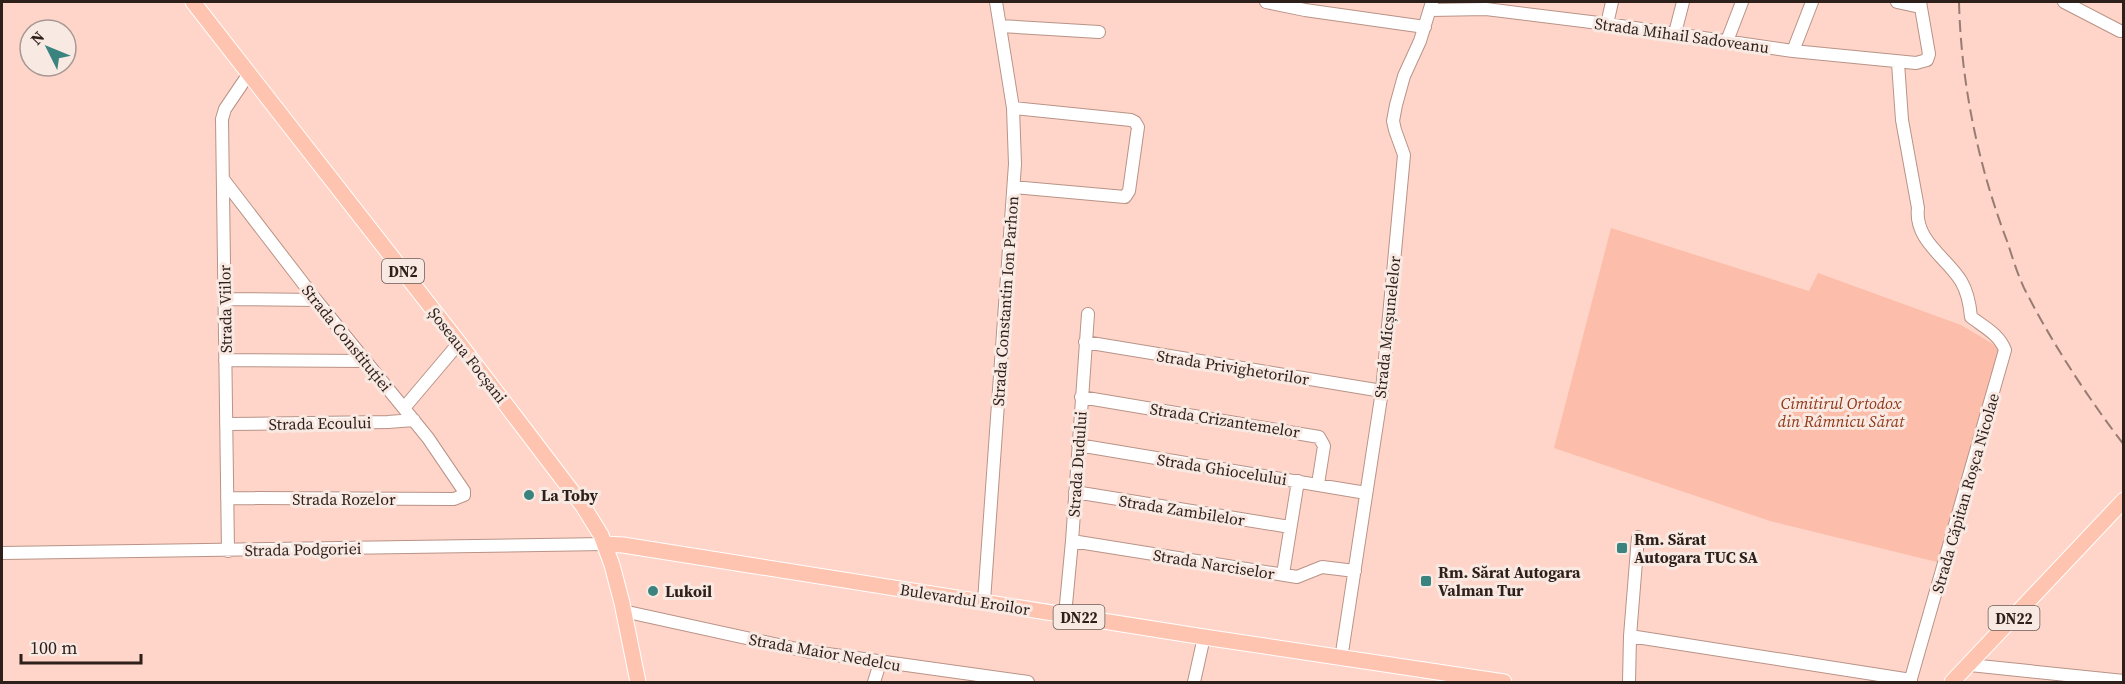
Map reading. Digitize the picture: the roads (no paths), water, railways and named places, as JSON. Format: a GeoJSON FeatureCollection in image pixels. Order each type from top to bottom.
{"type":"FeatureCollection","features":[{"type":"Feature","properties":{"kind":"main road","name":"Șoseaua Focșani"},"geometry":{"type":"LineString","coordinates":[[193,2],[567,483],[605,544],[623,611],[638,682]]}},
{"type":"Feature","properties":{"kind":"main road","name":"DN22"},"geometry":{"type":"LineString","coordinates":[[1952,682],[2124,500]]}},
{"type":"Feature","properties":{"kind":"main road","name":"Bulevardul Eroilor"},"geometry":{"type":"LineString","coordinates":[[605,544],[984,601],[1341,659],[1504,682]]}},
{"type":"Feature","properties":{"kind":"street","name":"Strada Constantin Ion Parhon"},"geometry":{"type":"LineString","coordinates":[[984,601],[1014,187],[1013,108],[996,2]]}},
{"type":"Feature","properties":{"kind":"street"},"geometry":{"type":"LineString","coordinates":[[1266,2],[1305,10],[1425,27]]}},
{"type":"Feature","properties":{"kind":"street"},"geometry":{"type":"LineString","coordinates":[[1606,24],[1612,2]]}},
{"type":"Feature","properties":{"kind":"street"},"geometry":{"type":"LineString","coordinates":[[1675,33],[1683,2]]}},
{"type":"Feature","properties":{"kind":"street"},"geometry":{"type":"LineString","coordinates":[[1727,41],[1742,2]]}},
{"type":"Feature","properties":{"kind":"street"},"geometry":{"type":"LineString","coordinates":[[1793,51],[1812,2]]}},
{"type":"Feature","properties":{"kind":"street"},"geometry":{"type":"LineString","coordinates":[[1897,2],[1920,4]]}},
{"type":"Feature","properties":{"kind":"street"},"geometry":{"type":"LineString","coordinates":[[2064,2],[2120,31]]}},
{"type":"Feature","properties":{"kind":"street","name":"Strada Mihail Sadoveanu"},"geometry":{"type":"LineString","coordinates":[[1431,6],[1486,9],[1898,63],[1927,60],[1929,54],[1920,4]]}},
{"type":"Feature","properties":{"kind":"street","name":"Strada Micșunelelor"},"geometry":{"type":"LineString","coordinates":[[1341,659],[1382,392],[1404,155],[1393,121],[1399,90],[1425,27],[1431,6]]}},
{"type":"Feature","properties":{"kind":"street"},"geometry":{"type":"LineString","coordinates":[[1000,26],[1099,32]]}},
{"type":"Feature","properties":{"kind":"street","name":"Strada Căpitan Roșca Nicolae"},"geometry":{"type":"LineString","coordinates":[[1898,63],[1902,120],[1920,228],[1927,242],[1963,283],[1971,317],[2001,340],[2006,350],[1910,681]]}},
{"type":"Feature","properties":{"kind":"street","name":"Strada Viilor"},"geometry":{"type":"LineString","coordinates":[[228,551],[223,116],[248,75]]}},
{"type":"Feature","properties":{"kind":"street"},"geometry":{"type":"LineString","coordinates":[[1013,108],[1131,120],[1137,123],[1138,127],[1129,193],[1125,197],[1014,187]]}},
{"type":"Feature","properties":{"kind":"street","name":"Strada Constituției"},"geometry":{"type":"LineString","coordinates":[[223,178],[364,361],[414,420],[462,486],[464,495],[460,498]]}},
{"type":"Feature","properties":{"kind":"street"},"geometry":{"type":"LineString","coordinates":[[225,299],[316,300]]}},
{"type":"Feature","properties":{"kind":"street","name":"Strada Dudului"},"geometry":{"type":"LineString","coordinates":[[1065,615],[1088,314]]}},
{"type":"Feature","properties":{"kind":"street","name":"Strada Privighetorilor"},"geometry":{"type":"LineString","coordinates":[[1085,342],[1382,392]]}},
{"type":"Feature","properties":{"kind":"street"},"geometry":{"type":"LineString","coordinates":[[404,408],[459,343]]}},
{"type":"Feature","properties":{"kind":"street"},"geometry":{"type":"LineString","coordinates":[[225,360],[364,361]]}},
{"type":"Feature","properties":{"kind":"street","name":"Strada Crizantemelor"},"geometry":{"type":"LineString","coordinates":[[1081,397],[1319,437],[1324,446],[1318,484]]}},
{"type":"Feature","properties":{"kind":"street","name":"Strada Ecoului"},"geometry":{"type":"LineString","coordinates":[[226,424],[414,420]]}},
{"type":"Feature","properties":{"kind":"street","name":"Strada Ghiocelului"},"geometry":{"type":"LineString","coordinates":[[1078,446],[1366,493]]}},
{"type":"Feature","properties":{"kind":"street"},"geometry":{"type":"LineString","coordinates":[[1283,574],[1298,482]]}},
{"type":"Feature","properties":{"kind":"street","name":"Strada Zambilelor"},"geometry":{"type":"LineString","coordinates":[[1075,492],[1290,528]]}},
{"type":"Feature","properties":{"kind":"street","name":"Strada Rozelor"},"geometry":{"type":"LineString","coordinates":[[227,498],[460,498]]}},
{"type":"Feature","properties":{"kind":"street"},"geometry":{"type":"LineString","coordinates":[[1629,682],[1630,636],[1638,537]]}},
{"type":"Feature","properties":{"kind":"street","name":"Strada Narciselor"},"geometry":{"type":"LineString","coordinates":[[1072,541],[1298,577],[1322,567],[1355,572]]}},
{"type":"Feature","properties":{"kind":"street","name":"Strada Podgoriei"},"geometry":{"type":"LineString","coordinates":[[2,553],[605,544]]}},
{"type":"Feature","properties":{"kind":"street","name":"Strada Maior Nedelcu"},"geometry":{"type":"LineString","coordinates":[[623,611],[806,651],[1028,682]]}},
{"type":"Feature","properties":{"kind":"street"},"geometry":{"type":"LineString","coordinates":[[1630,636],[1910,681]]}},
{"type":"Feature","properties":{"kind":"street"},"geometry":{"type":"LineString","coordinates":[[1194,682],[1204,637]]}},
{"type":"Feature","properties":{"kind":"street"},"geometry":{"type":"LineString","coordinates":[[874,682],[880,663]]}},
{"type":"Feature","properties":{"kind":"street"},"geometry":{"type":"LineString","coordinates":[[1970,665],[2124,681]]}},
{"type":"Feature","properties":{"kind":"railway"},"geometry":{"type":"LineString","coordinates":[[1959,2],[1963,63],[1973,123],[1988,183],[2017,270],[2024,288],[2058,349],[2124,445]]}},
{"type":"Feature","properties":{"kind":"place","name":"La Toby"},"geometry":{"type":"Point","coordinates":[529,495]}},
{"type":"Feature","properties":{"kind":"place","name":"Rm. Sărat Autogara TUC SA"},"geometry":{"type":"Point","coordinates":[1622,548]}},
{"type":"Feature","properties":{"kind":"place","name":"Rm. Sărat Autogara Valman Tur"},"geometry":{"type":"Point","coordinates":[1426,581]}},
{"type":"Feature","properties":{"kind":"place","name":"Lukoil"},"geometry":{"type":"Point","coordinates":[653,591]}},
{"type":"Feature","properties":{"kind":"park label","name":"Cimitirul Ortodox din Râmnicu Sărat"},"geometry":{"type":"Point","coordinates":[1841,412]}}]}
